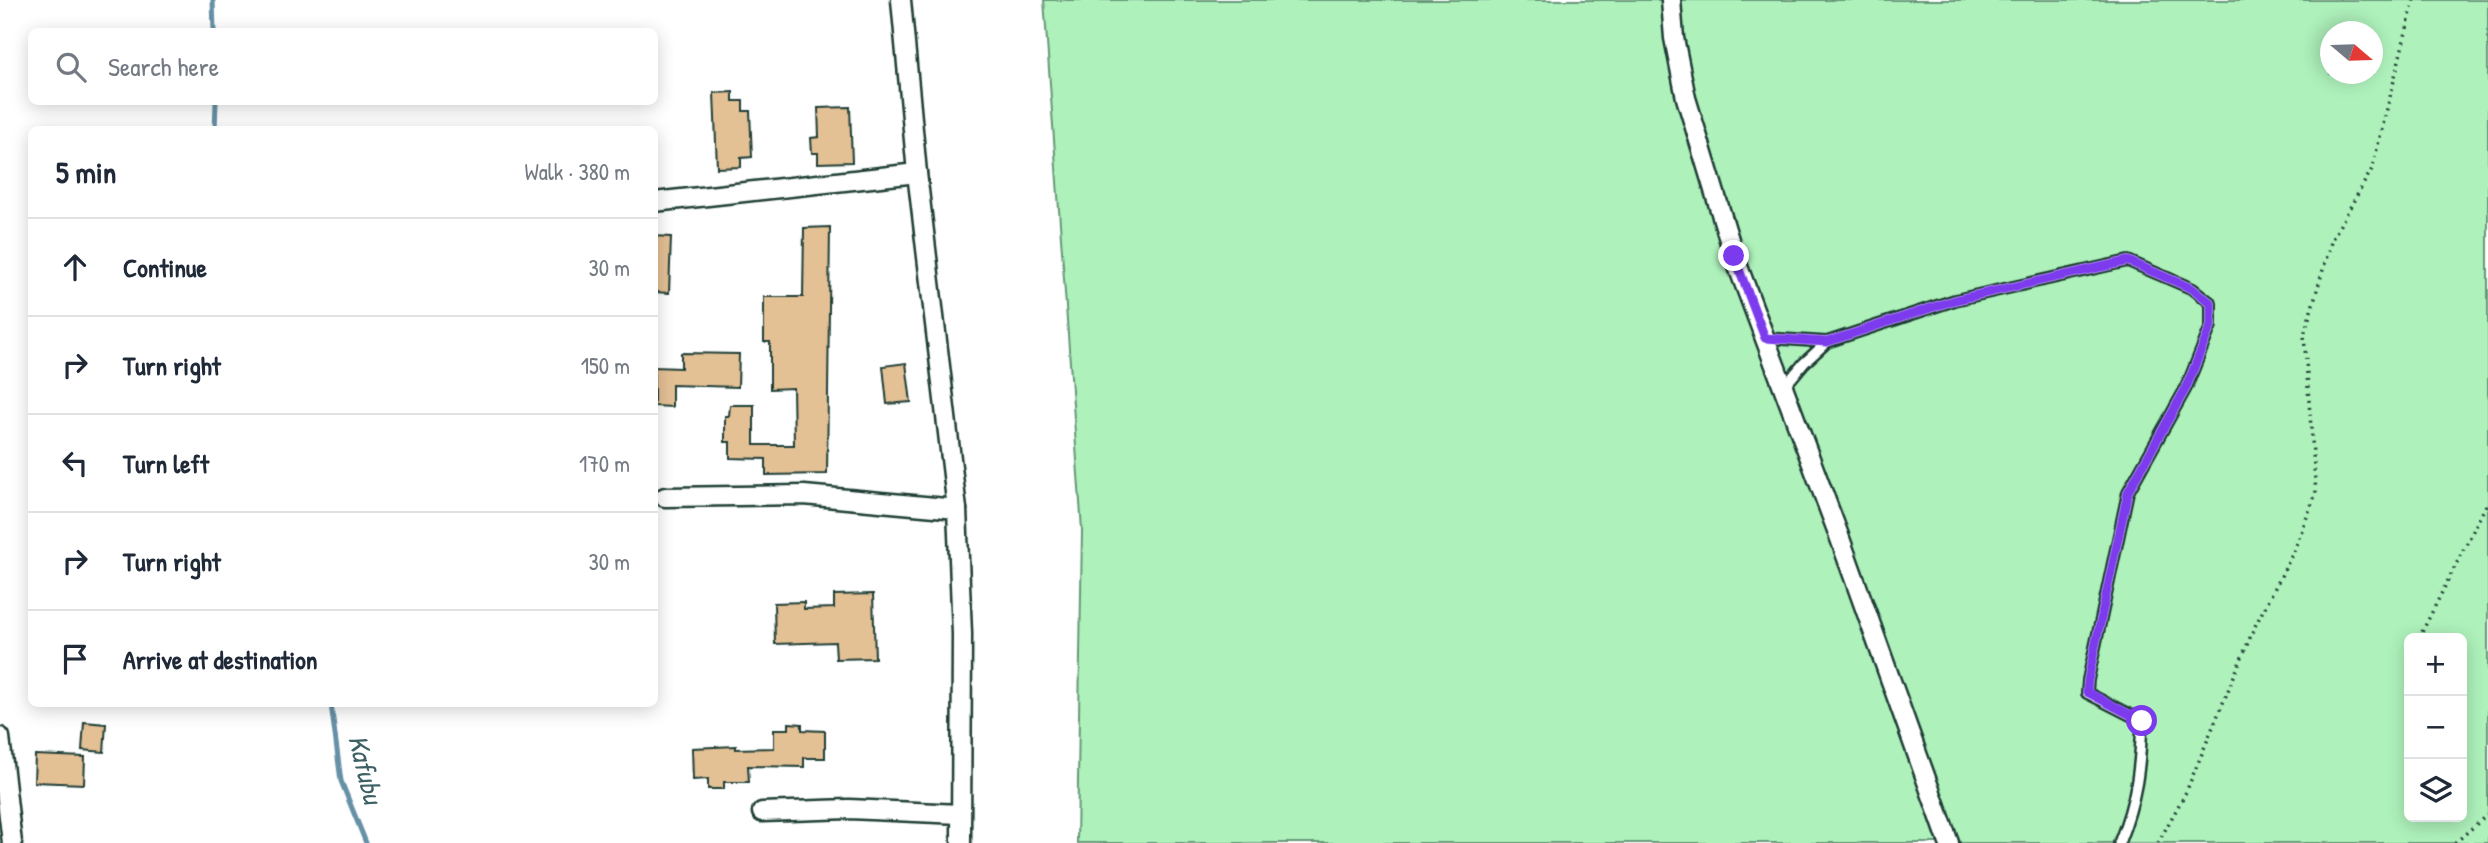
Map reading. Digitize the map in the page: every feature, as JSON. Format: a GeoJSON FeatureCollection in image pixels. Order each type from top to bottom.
{"type":"FeatureCollection","features":[{"type":"Feature","properties":{"kind":"street"},"geometry":{"type":"LineString","coordinates":[[901,0],[917,173],[957,509],[962,634],[961,843]]}},
{"type":"Feature","properties":{"kind":"street"},"geometry":{"type":"LineString","coordinates":[[1671,0],[1674,38],[1686,98],[1734,256],[1949,843]]}},
{"type":"Feature","properties":{"kind":"street"},"geometry":{"type":"LineString","coordinates":[[658,202],[917,173]]}},
{"type":"Feature","properties":{"kind":"street"},"geometry":{"type":"LineString","coordinates":[[665,497],[817,495],[957,509]]}},
{"type":"Feature","properties":{"kind":"street"},"geometry":{"type":"LineString","coordinates":[[0,737],[12,843]]}},
{"type":"Feature","properties":{"kind":"street"},"geometry":{"type":"LineString","coordinates":[[762,812],[849,809],[960,814]]}},
{"type":"Feature","properties":{"kind":"lane"},"geometry":{"type":"LineString","coordinates":[[1765,338],[1827,342],[1955,300],[2128,261],[2193,289],[2211,303],[2211,326],[2186,388],[2128,492],[2088,680],[2087,692],[2142,721],[2140,771],[2131,812],[2119,843]]}},
{"type":"Feature","properties":{"kind":"lane"},"geometry":{"type":"LineString","coordinates":[[1784,388],[1804,363],[1827,342]]}},
{"type":"Feature","properties":{"kind":"path"},"geometry":{"type":"LineString","coordinates":[[2158,843],[2186,792],[2254,628],[2294,551],[2316,493],[2304,335],[2332,239],[2372,169],[2414,0]]}},
{"type":"Feature","properties":{"kind":"path"},"geometry":{"type":"LineString","coordinates":[[2422,633],[2488,501]]}},
{"type":"Feature","properties":{"kind":"path"},"geometry":{"type":"LineString","coordinates":[[2455,843],[2488,814]]}},
{"type":"Feature","properties":{"kind":"green space"},"geometry":{"type":"Polygon","coordinates":[[[1044,0],[2488,0],[2488,843],[1077,843],[1082,530],[1044,0]]]}},
{"type":"Feature","properties":{"kind":"building"},"geometry":{"type":"Polygon","coordinates":[[[733,92],[733,101],[743,101],[743,111],[750,111],[752,157],[741,158],[741,167],[717,168],[714,93],[733,92]]]}},
{"type":"Feature","properties":{"kind":"building"},"geometry":{"type":"Polygon","coordinates":[[[850,107],[852,162],[818,163],[818,153],[812,153],[811,138],[819,137],[818,108],[850,107]]]}},
{"type":"Feature","properties":{"kind":"building"},"geometry":{"type":"Polygon","coordinates":[[[830,227],[827,474],[766,475],[766,459],[730,458],[730,442],[725,442],[725,416],[729,416],[730,405],[754,405],[754,445],[794,445],[793,388],[770,389],[770,342],[764,342],[764,297],[803,297],[804,228],[830,227]]]}},
{"type":"Feature","properties":{"kind":"building"},"geometry":{"type":"Polygon","coordinates":[[[658,236],[671,237],[669,293],[658,292],[658,236]]]}},
{"type":"Feature","properties":{"kind":"building"},"geometry":{"type":"Polygon","coordinates":[[[681,353],[739,354],[738,387],[672,385],[672,407],[658,406],[658,367],[681,368],[681,353]]]}},
{"type":"Feature","properties":{"kind":"building"},"geometry":{"type":"Polygon","coordinates":[[[906,363],[911,402],[887,404],[883,366],[906,363]]]}},
{"type":"Feature","properties":{"kind":"building"},"geometry":{"type":"Polygon","coordinates":[[[873,594],[875,658],[836,659],[835,642],[775,644],[774,603],[804,602],[804,609],[834,608],[834,595],[873,594]]]}},
{"type":"Feature","properties":{"kind":"building"},"geometry":{"type":"Polygon","coordinates":[[[84,722],[106,724],[104,752],[82,750],[84,722]]]}},
{"type":"Feature","properties":{"kind":"building"},"geometry":{"type":"Polygon","coordinates":[[[789,723],[802,724],[802,730],[825,731],[825,758],[804,758],[804,767],[748,766],[749,782],[724,782],[724,789],[708,789],[708,779],[693,780],[692,748],[774,748],[774,729],[789,729],[789,723]]]}},
{"type":"Feature","properties":{"kind":"building"},"geometry":{"type":"Polygon","coordinates":[[[35,755],[85,757],[84,784],[34,782],[35,755]]]}},
{"type":"Feature","properties":{"kind":"waterway","name":"Kafubu"},"geometry":{"type":"LineString","coordinates":[[213,0],[214,28]]}},
{"type":"Feature","properties":{"kind":"waterway","name":"Kafubu"},"geometry":{"type":"LineString","coordinates":[[215,126],[216,105]]}},
{"type":"Feature","properties":{"kind":"waterway","name":"Kafubu"},"geometry":{"type":"LineString","coordinates":[[331,707],[341,781],[366,843]]}},
{"type":"Feature","properties":{"kind":"route"},"geometry":{"type":"LineString","coordinates":[[1734,256],[1765,338],[1827,342],[1955,300],[2128,261],[2193,289],[2211,303],[2211,326],[2186,388],[2128,492],[2088,680],[2087,692],[2142,721]]}}]}
